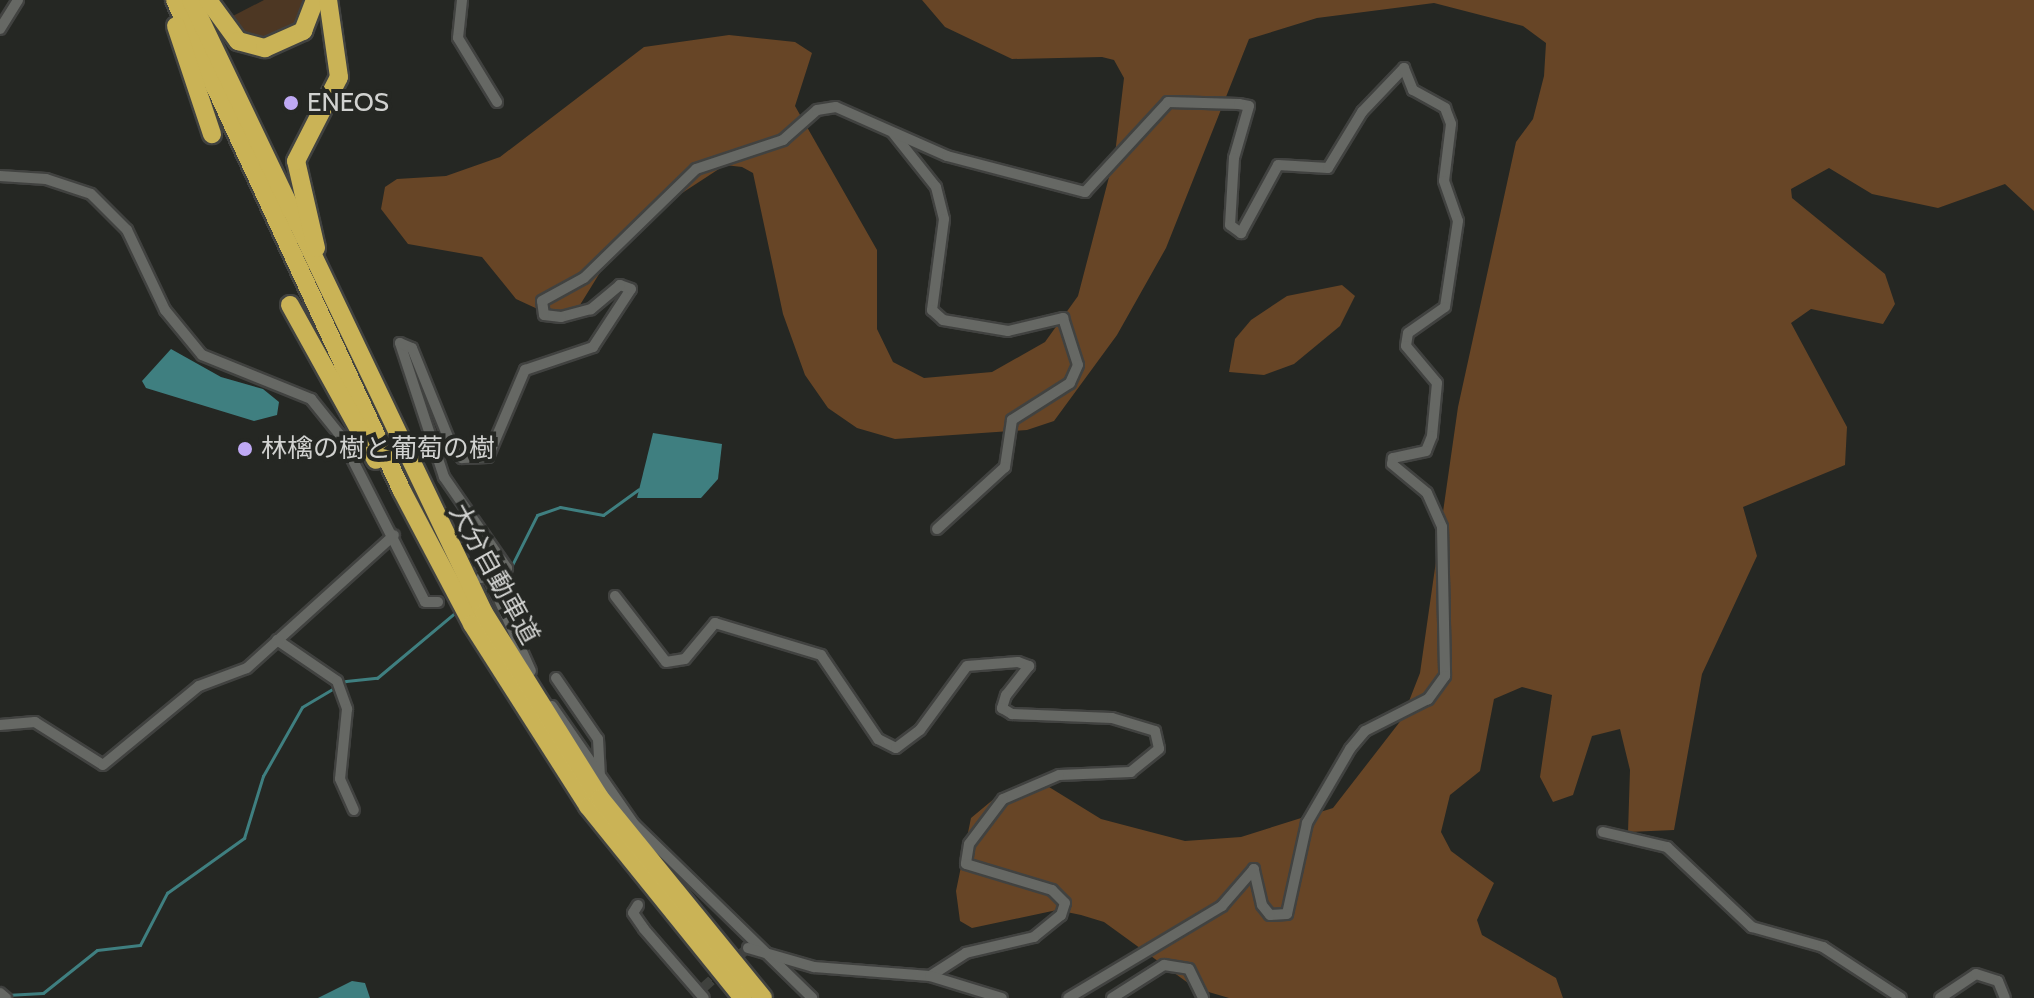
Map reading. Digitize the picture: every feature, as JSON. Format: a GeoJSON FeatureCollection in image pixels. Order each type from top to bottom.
{"type":"FeatureCollection","features":[{"type":"Feature","properties":{"kind":"highway"},"geometry":{"type":"LineString","coordinates":[[165,0],[212,134]]}},
{"type":"Feature","properties":{"kind":"highway","name":"大分自動車道"},"geometry":{"type":"LineString","coordinates":[[175,0],[402,491],[472,624],[588,806],[743,998]]}},
{"type":"Feature","properties":{"kind":"highway","name":"大分自動車道"},"geometry":{"type":"LineString","coordinates":[[191,0],[414,479],[554,732],[684,909],[763,998]]}},
{"type":"Feature","properties":{"kind":"highway"},"geometry":{"type":"LineString","coordinates":[[208,0],[238,41],[265,48],[303,31],[315,0]]}},
{"type":"Feature","properties":{"kind":"highway"},"geometry":{"type":"LineString","coordinates":[[328,0],[339,77],[305,133],[296,177],[337,301],[414,479]]}},
{"type":"Feature","properties":{"kind":"highway"},"geometry":{"type":"LineString","coordinates":[[290,305],[472,624]]}},
{"type":"Feature","properties":{"kind":"street"},"geometry":{"type":"LineString","coordinates":[[0,29],[18,0]]}},
{"type":"Feature","properties":{"kind":"street"},"geometry":{"type":"LineString","coordinates":[[462,0],[458,38],[497,102]]}},
{"type":"Feature","properties":{"kind":"street"},"geometry":{"type":"LineString","coordinates":[[812,998],[775,959],[674,875],[526,663],[489,582],[507,568],[444,477],[400,343],[412,348],[452,447],[462,458],[488,457],[525,370],[593,347],[631,289],[620,285],[591,309],[561,317],[544,315],[542,301],[584,278],[684,176],[783,140],[826,107],[947,156],[1085,192],[1168,102],[1249,106],[1234,158],[1230,225],[1241,233],[1278,165],[1328,168],[1394,72],[1404,68],[1413,90],[1445,108],[1451,124],[1444,181],[1458,221],[1445,307],[1408,333],[1406,346],[1437,383],[1432,436],[1426,451],[1393,458],[1392,464],[1427,493],[1442,527],[1445,676],[1428,699],[1365,731],[1350,749],[1307,823],[1287,914],[1270,915],[1262,905],[1254,869],[1222,906],[1068,998]]}},
{"type":"Feature","properties":{"kind":"street"},"geometry":{"type":"LineString","coordinates":[[892,132],[936,187],[944,219],[932,310],[943,320],[1008,331],[1063,318],[1078,365],[1070,383],[1012,420],[1005,467],[937,529]]}},
{"type":"Feature","properties":{"kind":"street"},"geometry":{"type":"LineString","coordinates":[[0,176],[46,179],[91,194],[127,230],[165,310],[202,355],[228,371],[297,390],[324,412],[394,535],[425,602],[438,602]]}},
{"type":"Feature","properties":{"kind":"street"},"geometry":{"type":"LineString","coordinates":[[0,725],[35,722],[103,765],[199,686],[247,668],[394,535]]}},
{"type":"Feature","properties":{"kind":"street"},"geometry":{"type":"LineString","coordinates":[[615,596],[666,662],[685,659],[715,623],[821,655],[878,739],[896,748],[920,730],[967,666],[1018,662],[1028,673],[1002,708],[1012,714],[1112,718],[1155,731],[1159,749],[1131,772],[1059,775],[1003,799],[969,844],[966,864],[1052,890],[1065,903],[1061,915],[1034,937],[966,953],[930,976]]}},
{"type":"Feature","properties":{"kind":"street"},"geometry":{"type":"LineString","coordinates":[[277,640],[337,681],[347,709],[340,779],[354,810]]}},
{"type":"Feature","properties":{"kind":"street"},"geometry":{"type":"LineString","coordinates":[[556,678],[598,739],[600,773]]}},
{"type":"Feature","properties":{"kind":"street"},"geometry":{"type":"LineString","coordinates":[[1603,832],[1667,847],[1752,927],[1823,947],[1901,998]]}},
{"type":"Feature","properties":{"kind":"street"},"geometry":{"type":"LineString","coordinates":[[638,905],[633,913],[644,929],[700,994]]}},
{"type":"Feature","properties":{"kind":"street"},"geometry":{"type":"LineString","coordinates":[[748,948],[775,959],[930,976],[1002,998]]}},
{"type":"Feature","properties":{"kind":"street"},"geometry":{"type":"LineString","coordinates":[[1112,998],[1164,965],[1189,969],[1203,998]]}},
{"type":"Feature","properties":{"kind":"street"},"geometry":{"type":"LineString","coordinates":[[1940,998],[1976,974],[1998,981],[2005,998]]}},
{"type":"Feature","properties":{"kind":"street"},"geometry":{"type":"LineString","coordinates":[[0,993],[6,998]]}},
{"type":"Feature","properties":{"kind":"shaded area"},"geometry":{"type":"Polygon","coordinates":[[[264,0],[309,0],[302,23],[271,41],[240,33],[231,17],[264,0]]]}},
{"type":"Feature","properties":{"kind":"shaded area"},"geometry":{"type":"Polygon","coordinates":[[[922,0],[2034,0],[2034,211],[2005,184],[1938,208],[1872,194],[1829,168],[1791,189],[1792,198],[1885,274],[1895,304],[1883,324],[1811,309],[1791,323],[1847,427],[1845,465],[1743,507],[1757,556],[1702,674],[1674,830],[1628,832],[1630,770],[1620,729],[1592,736],[1573,795],[1553,802],[1540,777],[1552,695],[1522,687],[1494,699],[1480,771],[1450,795],[1441,832],[1451,851],[1494,883],[1477,920],[1482,935],[1556,978],[1563,998],[1229,998],[1195,988],[1104,922],[1081,915],[1057,910],[972,928],[960,921],[956,891],[971,818],[1001,793],[1049,787],[1101,819],[1185,841],[1241,837],[1333,808],[1402,719],[1420,673],[1458,407],[1516,142],[1533,119],[1544,76],[1546,43],[1523,26],[1434,3],[1317,18],[1249,39],[1166,248],[1117,335],[1054,421],[1027,430],[895,439],[857,428],[828,408],[805,375],[783,314],[753,173],[742,167],[725,165],[627,229],[575,313],[557,318],[516,299],[482,257],[408,244],[381,209],[385,187],[397,179],[446,176],[500,157],[644,47],[729,35],[795,42],[812,53],[795,106],[877,250],[877,329],[893,362],[924,378],[992,372],[1045,342],[1078,296],[1115,154],[1124,78],[1114,60],[1102,57],[1012,59],[945,27],[922,0]]]}},
{"type":"Feature","properties":{"kind":"shaded area"},"geometry":{"type":"Polygon","coordinates":[[[1342,285],[1355,296],[1340,326],[1294,364],[1264,375],[1229,372],[1235,339],[1251,320],[1287,296],[1342,285]]]}},
{"type":"Feature","properties":{"kind":"water"},"geometry":{"type":"Polygon","coordinates":[[[171,349],[221,377],[263,389],[279,402],[277,415],[254,421],[146,388],[142,381],[171,349]]]}},
{"type":"Feature","properties":{"kind":"water"},"geometry":{"type":"Polygon","coordinates":[[[653,433],[722,444],[718,479],[701,498],[637,498],[653,433]]]}},
{"type":"Feature","properties":{"kind":"water"},"geometry":{"type":"Polygon","coordinates":[[[352,981],[365,983],[370,998],[318,998],[352,981]]]}},
{"type":"Feature","properties":{"kind":"waterway"},"geometry":{"type":"LineString","coordinates":[[482,594],[506,577],[537,515],[560,507],[603,515],[639,489]]}},
{"type":"Feature","properties":{"kind":"waterway"},"geometry":{"type":"LineString","coordinates":[[6,995],[43,993],[97,950],[140,945],[167,893],[244,838],[263,776],[302,707],[346,681],[377,678],[456,612]]}},
{"type":"Feature","properties":{"kind":"tunnel"},"geometry":{"type":"LineString","coordinates":[[704,987],[748,948]]}},
{"type":"Feature","properties":{"kind":"place","name":"ENEOS"},"geometry":{"type":"Point","coordinates":[291,103]}},
{"type":"Feature","properties":{"kind":"place","name":"林檎の樹と葡萄の樹"},"geometry":{"type":"Point","coordinates":[245,449]}}]}
